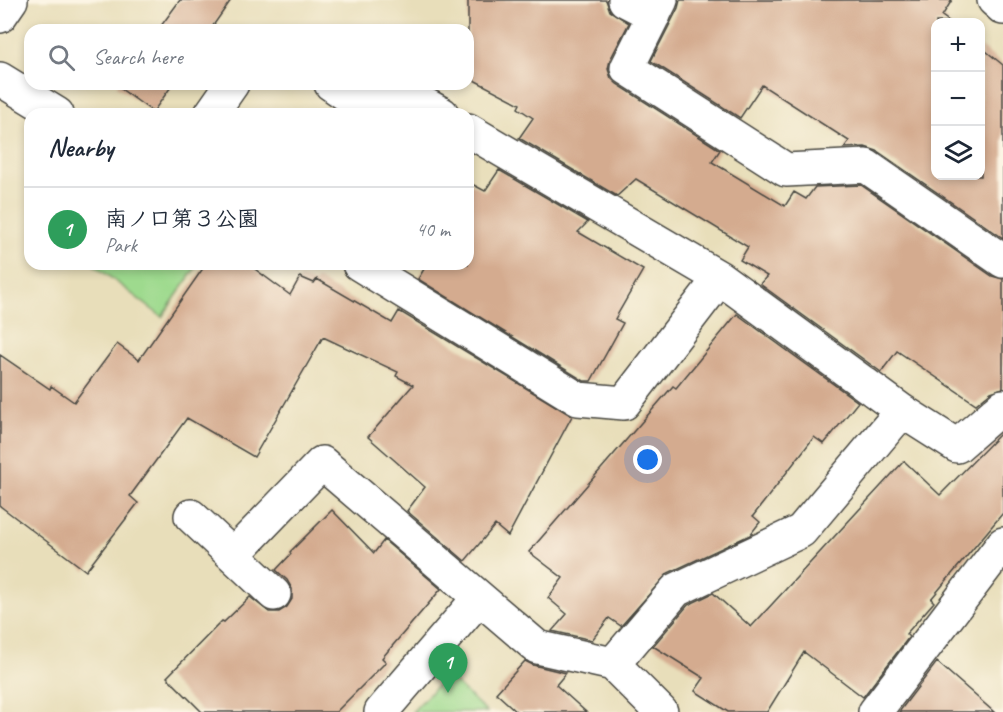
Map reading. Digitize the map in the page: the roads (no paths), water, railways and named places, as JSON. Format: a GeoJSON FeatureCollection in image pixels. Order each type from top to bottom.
{"type":"FeatureCollection","features":[{"type":"Feature","properties":{"kind":"street"},"geometry":{"type":"LineString","coordinates":[[0,16],[11,0]]}},
{"type":"Feature","properties":{"kind":"street"},"geometry":{"type":"LineString","coordinates":[[626,0],[658,7],[627,68],[786,170],[866,166],[1003,261]]}},
{"type":"Feature","properties":{"kind":"street"},"geometry":{"type":"LineString","coordinates":[[994,0],[1003,8]]}},
{"type":"Feature","properties":{"kind":"street"},"geometry":{"type":"LineString","coordinates":[[0,79],[47,108]]}},
{"type":"Feature","properties":{"kind":"street"},"geometry":{"type":"LineString","coordinates":[[215,108],[228,90]]}},
{"type":"Feature","properties":{"kind":"street"},"geometry":{"type":"LineString","coordinates":[[340,90],[357,102],[412,97],[431,108]]}},
{"type":"Feature","properties":{"kind":"street"},"geometry":{"type":"LineString","coordinates":[[474,134],[720,278],[902,411],[957,446],[1003,406]]}},
{"type":"Feature","properties":{"kind":"street"},"geometry":{"type":"LineString","coordinates":[[369,270],[578,399],[624,403],[720,278]]}},
{"type":"Feature","properties":{"kind":"street"},"geometry":{"type":"LineString","coordinates":[[613,664],[676,590],[801,531],[902,411]]}},
{"type":"Feature","properties":{"kind":"street"},"geometry":{"type":"LineString","coordinates":[[233,555],[321,463],[537,647],[613,664],[661,712]]}},
{"type":"Feature","properties":{"kind":"street"},"geometry":{"type":"LineString","coordinates":[[191,516],[274,594]]}},
{"type":"Feature","properties":{"kind":"street"},"geometry":{"type":"LineString","coordinates":[[875,712],[1003,544]]}},
{"type":"Feature","properties":{"kind":"street"},"geometry":{"type":"LineString","coordinates":[[381,712],[479,598]]}},
{"type":"Feature","properties":{"kind":"place","name":"南ノ口第３公園"},"geometry":{"type":"Point","coordinates":[448,693]}}]}
